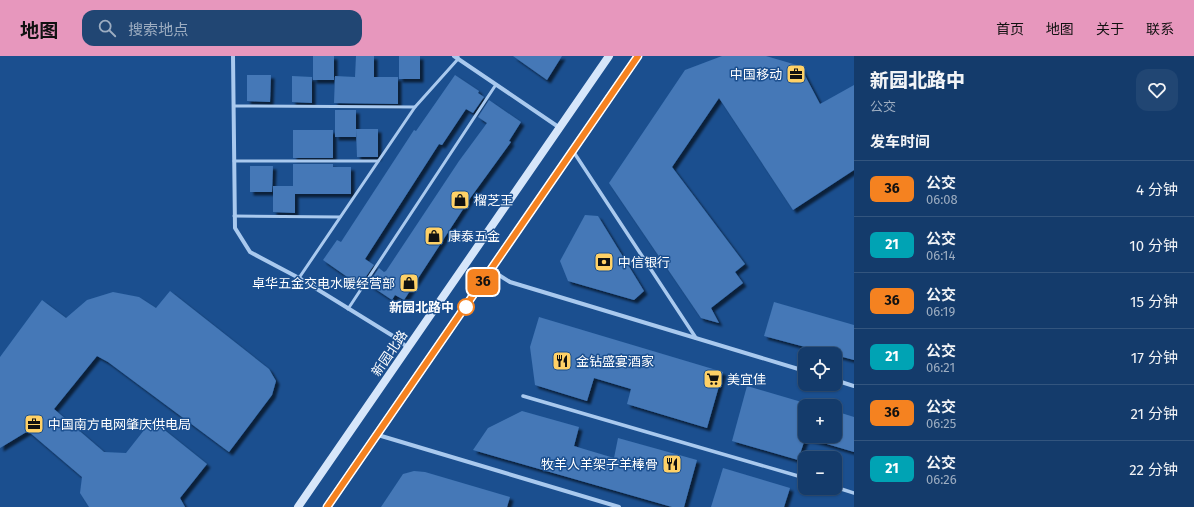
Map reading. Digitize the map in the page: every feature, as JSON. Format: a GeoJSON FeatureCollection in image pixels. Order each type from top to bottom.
{"type":"FeatureCollection","features":[{"type":"Feature","properties":{"kind":"main road","name":"新园北路"},"geometry":{"type":"LineString","coordinates":[[298,507],[407,347],[561,129],[609,56]]}},
{"type":"Feature","properties":{"kind":"main road"},"geometry":{"type":"LineString","coordinates":[[327,507],[492,270],[636,57]]}},
{"type":"Feature","properties":{"kind":"street"},"geometry":{"type":"LineString","coordinates":[[234,56],[235,228],[250,252],[299,278],[393,336],[407,347]]}},
{"type":"Feature","properties":{"kind":"street"},"geometry":{"type":"LineString","coordinates":[[454,56],[458,57],[495,86],[561,129]]}},
{"type":"Feature","properties":{"kind":"street"},"geometry":{"type":"LineString","coordinates":[[573,151],[696,338]]}},
{"type":"Feature","properties":{"kind":"street"},"geometry":{"type":"LineString","coordinates":[[492,270],[510,282],[798,369]]}},
{"type":"Feature","properties":{"kind":"street"},"geometry":{"type":"LineString","coordinates":[[842,382],[854,386]]}},
{"type":"Feature","properties":{"kind":"street"},"geometry":{"type":"LineString","coordinates":[[522,396],[798,476]]}},
{"type":"Feature","properties":{"kind":"street"},"geometry":{"type":"LineString","coordinates":[[378,435],[619,507]]}},
{"type":"Feature","properties":{"kind":"street"},"geometry":{"type":"LineString","coordinates":[[842,489],[854,492]]}},
{"type":"Feature","properties":{"kind":"lane"},"geometry":{"type":"LineString","coordinates":[[299,278],[415,107],[458,57]]}},
{"type":"Feature","properties":{"kind":"lane"},"geometry":{"type":"LineString","coordinates":[[348,309],[495,86]]}},
{"type":"Feature","properties":{"kind":"lane"},"geometry":{"type":"LineString","coordinates":[[234,106],[415,107]]}},
{"type":"Feature","properties":{"kind":"lane"},"geometry":{"type":"LineString","coordinates":[[234,161],[378,161]]}},
{"type":"Feature","properties":{"kind":"lane"},"geometry":{"type":"LineString","coordinates":[[234,216],[340,217]]}},
{"type":"Feature","properties":{"kind":"building"},"geometry":{"type":"Polygon","coordinates":[[[313,56],[334,56],[334,80],[313,80],[313,56]]]}},
{"type":"Feature","properties":{"kind":"building"},"geometry":{"type":"Polygon","coordinates":[[[356,56],[374,56],[374,77],[398,77],[398,104],[334,103],[335,76],[355,77],[356,56]]]}},
{"type":"Feature","properties":{"kind":"building"},"geometry":{"type":"Polygon","coordinates":[[[399,56],[420,56],[420,79],[399,79],[399,56]]]}},
{"type":"Feature","properties":{"kind":"building"},"geometry":{"type":"Polygon","coordinates":[[[513,56],[562,56],[547,80],[513,56]]]}},
{"type":"Feature","properties":{"kind":"building"},"geometry":{"type":"Polygon","coordinates":[[[722,56],[766,56],[800,66],[820,104],[854,85],[854,170],[793,210],[719,98],[672,167],[745,264],[735,272],[743,283],[711,308],[719,323],[701,318],[609,183],[685,70],[722,56]]]}},
{"type":"Feature","properties":{"kind":"building"},"geometry":{"type":"Polygon","coordinates":[[[247,75],[271,75],[270,102],[247,101],[247,75]]]}},
{"type":"Feature","properties":{"kind":"building"},"geometry":{"type":"Polygon","coordinates":[[[455,75],[479,91],[478,93],[484,97],[473,113],[466,109],[442,145],[439,144],[365,259],[374,265],[363,281],[359,278],[356,283],[323,260],[337,240],[341,242],[414,130],[416,131],[455,75]]]}},
{"type":"Feature","properties":{"kind":"building"},"geometry":{"type":"Polygon","coordinates":[[[292,76],[312,77],[312,103],[292,102],[292,76]]]}},
{"type":"Feature","properties":{"kind":"building"},"geometry":{"type":"Polygon","coordinates":[[[489,100],[521,122],[509,141],[511,142],[471,197],[404,300],[395,295],[392,300],[368,284],[379,268],[384,272],[386,271],[459,161],[487,123],[478,117],[489,100]]]}},
{"type":"Feature","properties":{"kind":"building"},"geometry":{"type":"Polygon","coordinates":[[[335,110],[356,110],[356,137],[335,137],[335,110]]]}},
{"type":"Feature","properties":{"kind":"building"},"geometry":{"type":"Polygon","coordinates":[[[356,129],[378,129],[378,157],[357,157],[356,129]]]}},
{"type":"Feature","properties":{"kind":"building"},"geometry":{"type":"Polygon","coordinates":[[[293,130],[333,130],[333,158],[293,158],[293,130]]]}},
{"type":"Feature","properties":{"kind":"building"},"geometry":{"type":"Polygon","coordinates":[[[293,164],[333,164],[333,167],[351,167],[351,194],[295,194],[295,213],[273,212],[273,186],[293,186],[293,164]]]}},
{"type":"Feature","properties":{"kind":"building"},"geometry":{"type":"Polygon","coordinates":[[[250,166],[273,166],[272,192],[250,192],[250,166]]]}},
{"type":"Feature","properties":{"kind":"building"},"geometry":{"type":"Polygon","coordinates":[[[585,215],[598,216],[644,291],[634,300],[568,281],[560,261],[585,215]]]}},
{"type":"Feature","properties":{"kind":"building"},"geometry":{"type":"Polygon","coordinates":[[[170,291],[269,369],[276,381],[272,395],[229,452],[108,362],[97,356],[54,409],[104,452],[126,453],[152,420],[207,464],[180,498],[185,507],[89,507],[80,493],[82,477],[28,431],[0,448],[0,357],[42,300],[66,318],[87,300],[113,292],[139,297],[156,308],[170,291]]]}},
{"type":"Feature","properties":{"kind":"building"},"geometry":{"type":"Polygon","coordinates":[[[774,302],[854,325],[854,360],[842,357],[842,347],[805,347],[764,336],[774,302]]]}},
{"type":"Feature","properties":{"kind":"building"},"geometry":{"type":"Polygon","coordinates":[[[539,317],[723,372],[707,428],[627,404],[631,389],[594,378],[587,401],[535,385],[530,347],[539,317]]]}},
{"type":"Feature","properties":{"kind":"building"},"geometry":{"type":"Polygon","coordinates":[[[747,386],[798,401],[798,443],[804,443],[801,451],[798,451],[798,460],[732,441],[747,386]]]}},
{"type":"Feature","properties":{"kind":"building"},"geometry":{"type":"Polygon","coordinates":[[[522,411],[579,427],[574,446],[614,458],[618,438],[697,460],[684,507],[672,507],[473,450],[488,428],[522,411]]]}},
{"type":"Feature","properties":{"kind":"building"},"geometry":{"type":"Polygon","coordinates":[[[842,413],[854,417],[854,452],[824,443],[842,443],[842,413]]]}},
{"type":"Feature","properties":{"kind":"building"},"geometry":{"type":"Polygon","coordinates":[[[723,468],[790,488],[784,507],[711,507],[723,468]]]}},
{"type":"Feature","properties":{"kind":"building"},"geometry":{"type":"Polygon","coordinates":[[[414,471],[425,472],[510,497],[507,507],[381,507],[403,474],[414,471]]]}},
{"type":"Feature","properties":{"kind":"bus line","name":"36"},"geometry":{"type":"LineString","coordinates":[[327,507],[492,270],[638,56]]}},
{"type":"Feature","properties":{"kind":"place","name":"中国移动"},"geometry":{"type":"Point","coordinates":[796,74]}},
{"type":"Feature","properties":{"kind":"place","name":"榴芝王"},"geometry":{"type":"Point","coordinates":[460,200]}},
{"type":"Feature","properties":{"kind":"place","name":"康泰五金"},"geometry":{"type":"Point","coordinates":[434,236]}},
{"type":"Feature","properties":{"kind":"place","name":"中信银行"},"geometry":{"type":"Point","coordinates":[604,262]}},
{"type":"Feature","properties":{"kind":"place","name":"卓华五金交电水暖经营部"},"geometry":{"type":"Point","coordinates":[409,283]}},
{"type":"Feature","properties":{"kind":"place","name":"新园北路中"},"geometry":{"type":"Point","coordinates":[466,307]}},
{"type":"Feature","properties":{"kind":"place","name":"金钻盛宴酒家"},"geometry":{"type":"Point","coordinates":[562,361]}},
{"type":"Feature","properties":{"kind":"place","name":"美宜佳"},"geometry":{"type":"Point","coordinates":[713,379]}},
{"type":"Feature","properties":{"kind":"place","name":"中国南方电网肇庆供电局"},"geometry":{"type":"Point","coordinates":[34,424]}},
{"type":"Feature","properties":{"kind":"place","name":"牧羊人羊架子羊棒骨"},"geometry":{"type":"Point","coordinates":[672,464]}}]}
